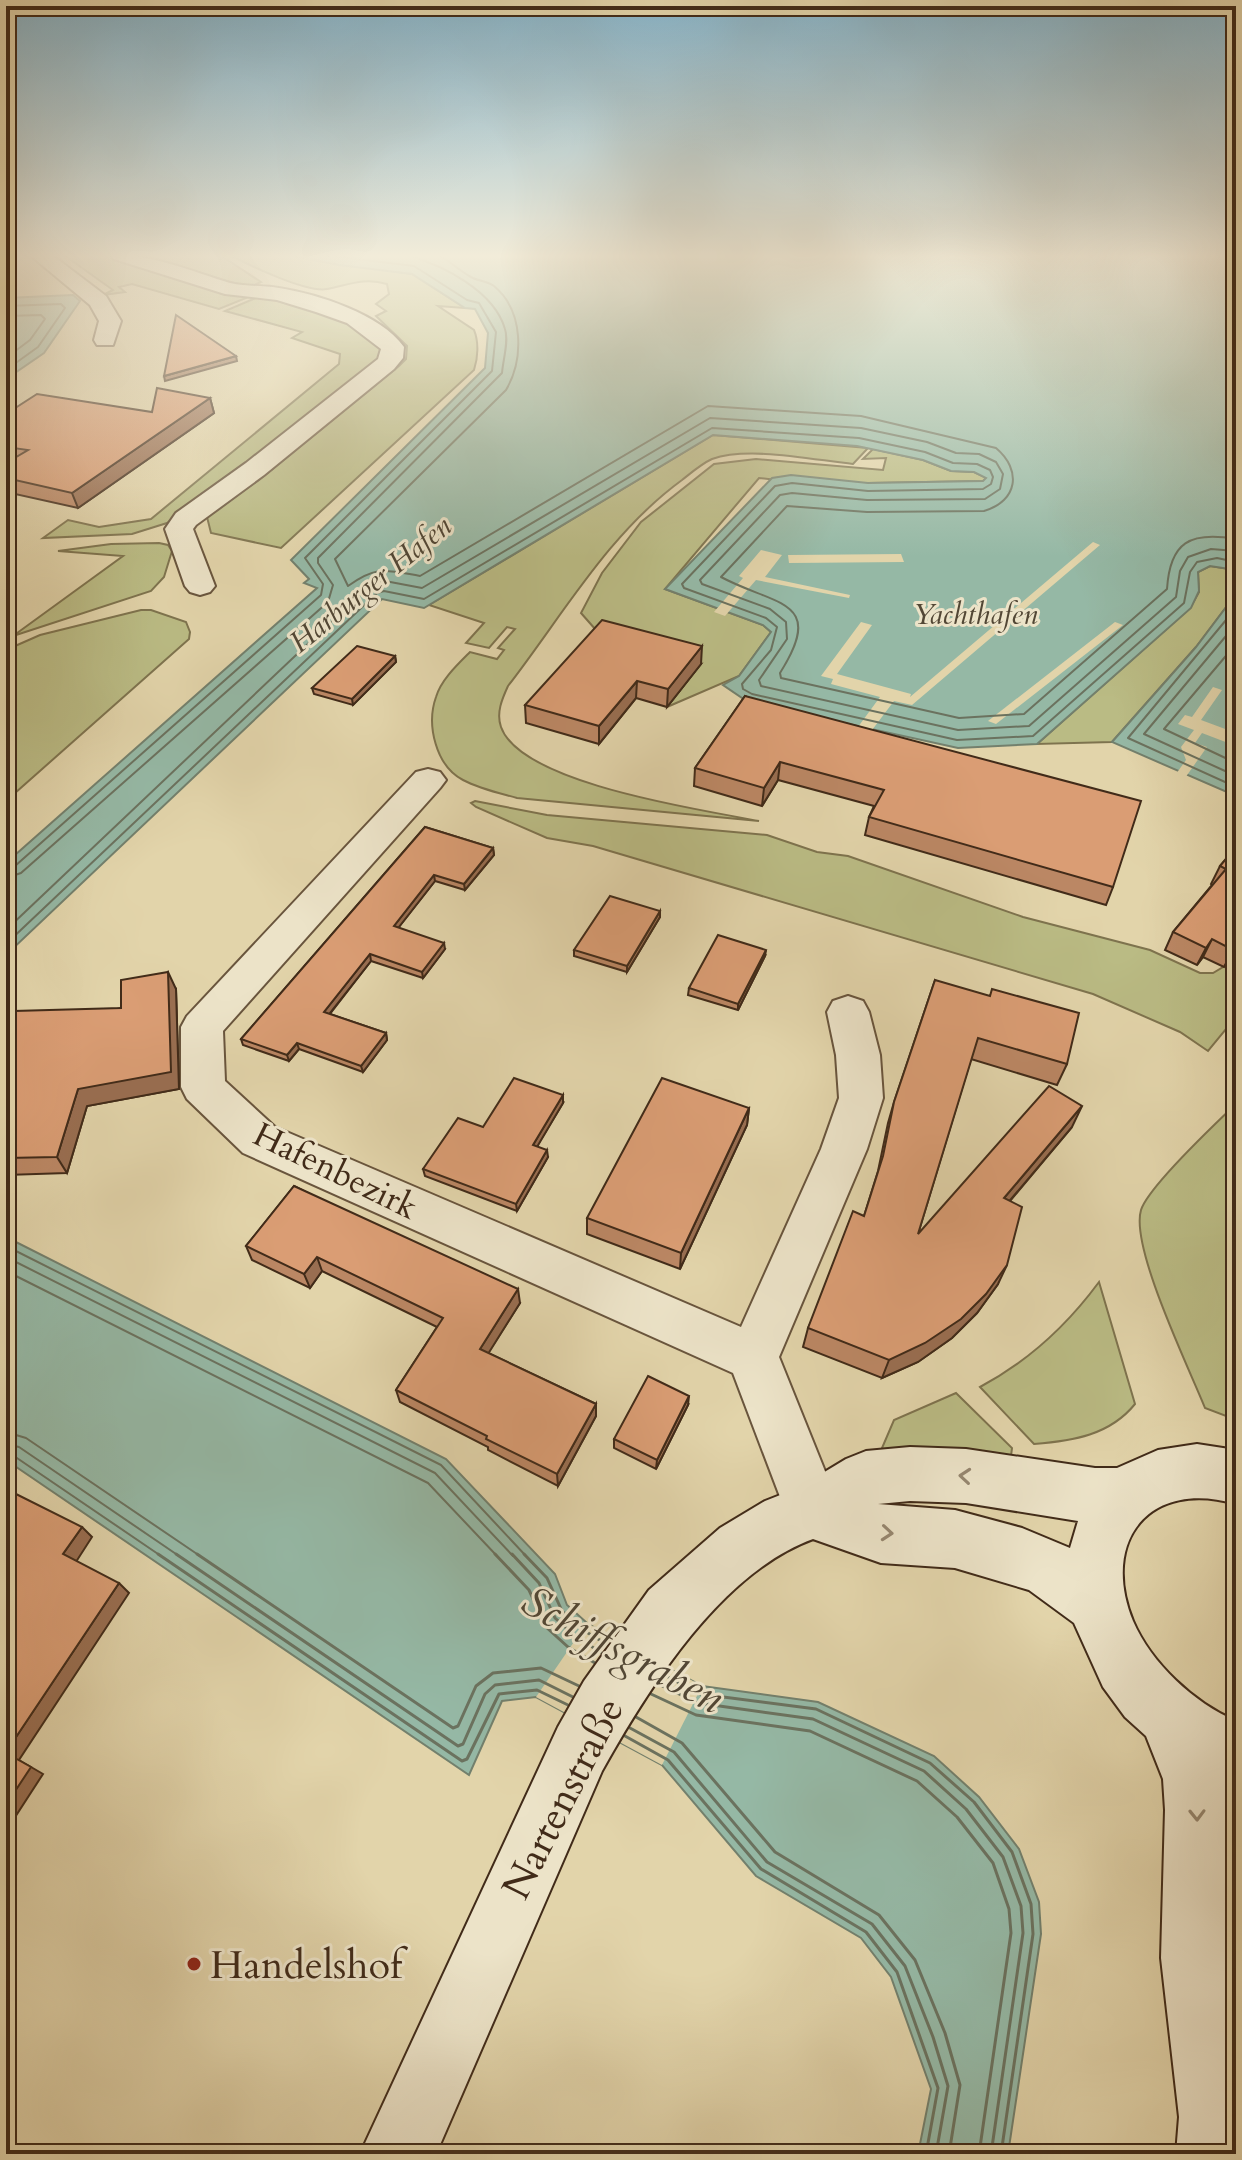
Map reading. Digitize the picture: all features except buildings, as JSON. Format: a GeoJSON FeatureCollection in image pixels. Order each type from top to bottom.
{"type":"FeatureCollection","features":[{"type":"Feature","properties":{"kind":"street"},"geometry":{"type":"LineString","coordinates":[[200,586],[179,529],[186,519],[255,469],[392,356]]}},
{"type":"Feature","properties":{"kind":"street","name":"Hafenbezirk"},"geometry":{"type":"LineString","coordinates":[[428,780],[202,1027],[203,1087],[259,1140],[753,1357]]}},
{"type":"Feature","properties":{"kind":"street"},"geometry":{"type":"LineString","coordinates":[[848,1012],[858,1055],[861,1098],[844,1149],[753,1357],[813,1511],[881,1534],[955,1539],[1022,1557],[1050,1569],[1098,1604]]}},
{"type":"Feature","properties":{"kind":"street"},"geometry":{"type":"LineString","coordinates":[[1234,1474],[1205,1472],[1165,1475],[1126,1496],[1105,1524],[1098,1541],[1095,1582],[1104,1624],[1123,1664],[1136,1682],[1169,1714],[1210,1742],[1236,1753]]}},
{"type":"Feature","properties":{"kind":"street","name":"Nartenstraße"},"geometry":{"type":"LineString","coordinates":[[398,2154],[548,1816],[593,1728],[639,1653],[670,1611],[740,1548],[785,1521],[813,1511],[866,1478],[910,1474],[966,1476],[1095,1496],[1126,1496]]}},
{"type":"Feature","properties":{"kind":"street"},"geometry":{"type":"LineString","coordinates":[[1169,1714],[1195,1779],[1198,1810],[1196,1958],[1222,2107]]}},
{"type":"Feature","properties":{"kind":"green space"},"geometry":{"type":"Polygon","coordinates":[[[340,356],[384,356],[208,495],[167,523],[132,534],[43,538],[68,520],[99,527],[151,519],[339,364],[340,356]]]}},
{"type":"Feature","properties":{"kind":"green space"},"geometry":{"type":"Polygon","coordinates":[[[406,356],[477,356],[474,370],[281,548],[211,533],[207,517],[259,480],[406,356]]]}},
{"type":"Feature","properties":{"kind":"green space"},"geometry":{"type":"Polygon","coordinates":[[[713,435],[868,448],[853,464],[782,455],[744,454],[712,459],[696,469],[656,501],[609,550],[508,686],[499,717],[501,727],[516,747],[542,764],[577,779],[658,801],[759,821],[517,798],[476,786],[454,774],[440,755],[433,732],[433,708],[438,691],[470,652],[497,659],[504,650],[498,648],[515,629],[507,627],[489,648],[466,643],[484,623],[429,605],[713,435]]]}},
{"type":"Feature","properties":{"kind":"green space"},"geometry":{"type":"Polygon","coordinates":[[[873,449],[923,460],[951,471],[974,472],[987,478],[983,481],[868,483],[853,489],[759,478],[665,589],[763,625],[771,632],[739,676],[667,707],[701,664],[603,638],[581,613],[602,573],[641,522],[714,464],[756,459],[883,470],[886,458],[863,459],[873,449]]]}},
{"type":"Feature","properties":{"kind":"green space"},"geometry":{"type":"Polygon","coordinates":[[[111,544],[168,545],[172,551],[164,577],[151,591],[13,636],[123,556],[58,551],[111,544]]]}},
{"type":"Feature","properties":{"kind":"green space"},"geometry":{"type":"Polygon","coordinates":[[[1210,566],[1236,570],[1236,594],[1196,647],[1112,742],[1037,744],[1190,608],[1199,592],[1198,572],[1210,566]]]}},
{"type":"Feature","properties":{"kind":"green space"},"geometry":{"type":"Polygon","coordinates":[[[151,610],[186,622],[189,639],[6,801],[6,650],[40,635],[151,610]]]}},
{"type":"Feature","properties":{"kind":"green space"},"geometry":{"type":"Polygon","coordinates":[[[475,801],[547,815],[767,835],[817,852],[848,856],[1023,917],[1150,950],[1200,973],[1213,973],[1223,967],[1236,951],[1236,1017],[1208,1051],[1180,1032],[1093,994],[593,846],[547,838],[476,807],[471,803],[475,801]]]}},
{"type":"Feature","properties":{"kind":"green space"},"geometry":{"type":"Polygon","coordinates":[[[1236,1104],[1236,1413],[1226,1416],[1205,1408],[1152,1278],[1140,1227],[1141,1210],[1156,1187],[1236,1104]]]}},
{"type":"Feature","properties":{"kind":"green space"},"geometry":{"type":"Polygon","coordinates":[[[1099,1282],[1135,1404],[1114,1423],[1090,1434],[1034,1444],[980,1387],[1046,1341],[1099,1282]]]}},
{"type":"Feature","properties":{"kind":"green space"},"geometry":{"type":"Polygon","coordinates":[[[956,1393],[1012,1448],[1011,1456],[879,1455],[894,1420],[956,1393]]]}},
{"type":"Feature","properties":{"kind":"water"},"geometry":{"type":"Polygon","coordinates":[[[6,356],[40,356],[6,379],[6,356]]]}},
{"type":"Feature","properties":{"kind":"water"},"geometry":{"type":"Polygon","coordinates":[[[486,356],[1236,356],[1236,570],[1210,566],[1198,572],[1199,591],[1191,608],[1037,744],[958,748],[748,702],[723,685],[739,676],[771,632],[763,625],[665,589],[772,478],[791,475],[868,483],[983,481],[986,478],[974,472],[951,471],[923,460],[857,446],[713,435],[424,608],[382,599],[6,955],[6,863],[317,588],[304,583],[309,579],[291,560],[485,368],[486,356]]]}},
{"type":"Feature","properties":{"kind":"water"},"geometry":{"type":"Polygon","coordinates":[[[1236,594],[1236,796],[1112,742],[1196,647],[1236,594]]]}},
{"type":"Feature","properties":{"kind":"water","name":"Schiffsgraben"},"geometry":{"type":"Polygon","coordinates":[[[6,1237],[446,1459],[555,1574],[567,1605],[587,1623],[639,1653],[702,1686],[818,1702],[934,1756],[979,1797],[1019,1849],[1039,1902],[1041,1934],[1008,2154],[918,2154],[931,2089],[891,1977],[861,1938],[756,1876],[662,1765],[536,1697],[502,1701],[469,1775],[6,1460],[6,1237]]]}},
{"type":"Feature","properties":{"kind":"pier"},"geometry":{"type":"Polygon","coordinates":[[[1093,542],[1100,545],[912,705],[894,701],[869,734],[855,731],[880,697],[831,684],[833,679],[821,676],[861,622],[872,625],[837,674],[911,694],[910,697],[1093,542]]]}},
{"type":"Feature","properties":{"kind":"pier"},"geometry":{"type":"Polygon","coordinates":[[[761,550],[782,555],[765,577],[850,595],[849,598],[756,580],[725,616],[714,612],[743,578],[739,576],[761,550]]]}},
{"type":"Feature","properties":{"kind":"pier"},"geometry":{"type":"Polygon","coordinates":[[[901,554],[904,562],[789,563],[788,555],[901,554]]]}},
{"type":"Feature","properties":{"kind":"pier"},"geometry":{"type":"Polygon","coordinates":[[[1115,622],[1123,625],[996,724],[988,721],[1115,622]]]}},
{"type":"Feature","properties":{"kind":"pier"},"geometry":{"type":"Polygon","coordinates":[[[1213,687],[1222,690],[1201,720],[1236,733],[1236,746],[1202,733],[1195,743],[1207,747],[1185,778],[1176,774],[1186,760],[1181,747],[1194,730],[1178,724],[1185,715],[1192,717],[1213,687]]]}},
{"type":"Feature","properties":{"kind":"pier"},"geometry":{"type":"Polygon","coordinates":[[[587,1623],[702,1686],[662,1765],[536,1697],[587,1623]]]}},
{"type":"Feature","properties":{"kind":"place","name":"Handelshof"},"geometry":{"type":"Point","coordinates":[194,1964]}},
{"type":"Feature","properties":{"kind":"water label","name":"Harburger Hafen"},"geometry":{"type":"Point","coordinates":[370,584]}},
{"type":"Feature","properties":{"kind":"water label","name":"Yachthafen"},"geometry":{"type":"Point","coordinates":[975,614]}}]}
